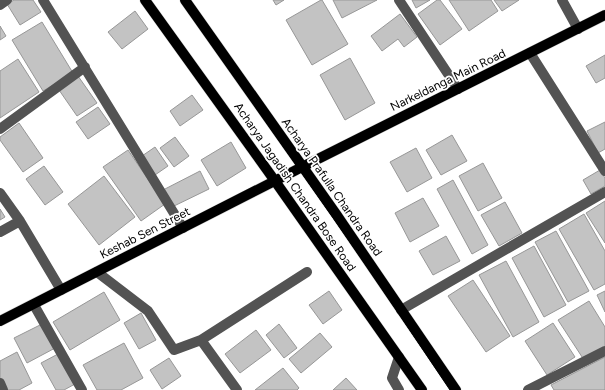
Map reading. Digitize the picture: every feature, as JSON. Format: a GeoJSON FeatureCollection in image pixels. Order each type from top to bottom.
{"type":"FeatureCollection","features":[{"type":"Feature","properties":{"kind":"main road","name":"Acharya Jagadish Chandra Bose Road"},"geometry":{"type":"LineString","coordinates":[[145,0],[422,390]]}},
{"type":"Feature","properties":{"kind":"main road","name":"Acharya Prafulla Chandra Road"},"geometry":{"type":"LineString","coordinates":[[185,0],[336,214],[456,390]]}},
{"type":"Feature","properties":{"kind":"main road","name":"Narkeldanga Main Road"},"geometry":{"type":"LineString","coordinates":[[302,167],[605,15]]}},
{"type":"Feature","properties":{"kind":"main road","name":"Keshab Sen Street"},"geometry":{"type":"LineString","coordinates":[[0,321],[302,167]]}},
{"type":"Feature","properties":{"kind":"street"},"geometry":{"type":"LineString","coordinates":[[0,4],[7,0]]}},
{"type":"Feature","properties":{"kind":"street"},"geometry":{"type":"LineString","coordinates":[[43,0],[183,228]]}},
{"type":"Feature","properties":{"kind":"street"},"geometry":{"type":"LineString","coordinates":[[399,0],[458,89]]}},
{"type":"Feature","properties":{"kind":"street"},"geometry":{"type":"LineString","coordinates":[[562,0],[578,29]]}},
{"type":"Feature","properties":{"kind":"street"},"geometry":{"type":"LineString","coordinates":[[530,53],[605,172]]}},
{"type":"Feature","properties":{"kind":"street"},"geometry":{"type":"LineString","coordinates":[[0,129],[84,67]]}},
{"type":"Feature","properties":{"kind":"street"},"geometry":{"type":"LineString","coordinates":[[401,310],[605,192]]}},
{"type":"Feature","properties":{"kind":"street"},"geometry":{"type":"LineString","coordinates":[[0,193],[20,221],[61,290]]}},
{"type":"Feature","properties":{"kind":"street"},"geometry":{"type":"LineString","coordinates":[[0,232],[20,221]]}},
{"type":"Feature","properties":{"kind":"street"},"geometry":{"type":"LineString","coordinates":[[97,272],[148,311],[174,350],[201,340],[307,272]]}},
{"type":"Feature","properties":{"kind":"street"},"geometry":{"type":"LineString","coordinates":[[34,305],[82,390]]}},
{"type":"Feature","properties":{"kind":"street"},"geometry":{"type":"LineString","coordinates":[[201,340],[237,390]]}},
{"type":"Feature","properties":{"kind":"street"},"geometry":{"type":"LineString","coordinates":[[528,390],[605,351]]}},
{"type":"Feature","properties":{"kind":"street"},"geometry":{"type":"LineString","coordinates":[[399,357],[392,378],[399,390]]}},
{"type":"Feature","properties":{"kind":"street"},"geometry":{"type":"LineString","coordinates":[[0,383],[3,390]]}},
{"type":"Feature","properties":{"kind":"building"},"geometry":{"type":"Polygon","coordinates":[[[14,0],[33,0],[41,12],[20,25],[7,4],[14,0]]]}},
{"type":"Feature","properties":{"kind":"building"},"geometry":{"type":"Polygon","coordinates":[[[273,0],[284,0],[276,5],[273,0]]]}},
{"type":"Feature","properties":{"kind":"building"},"geometry":{"type":"Polygon","coordinates":[[[321,0],[348,44],[312,65],[286,20],[321,0]]]}},
{"type":"Feature","properties":{"kind":"building"},"geometry":{"type":"Polygon","coordinates":[[[333,0],[377,0],[342,18],[333,0]]]}},
{"type":"Feature","properties":{"kind":"building"},"geometry":{"type":"Polygon","coordinates":[[[412,0],[430,0],[416,8],[412,0]]]}},
{"type":"Feature","properties":{"kind":"building"},"geometry":{"type":"Polygon","coordinates":[[[437,0],[440,0],[462,29],[440,45],[418,14],[437,0]]]}},
{"type":"Feature","properties":{"kind":"building"},"geometry":{"type":"Polygon","coordinates":[[[449,0],[491,0],[498,11],[469,31],[449,0]]]}},
{"type":"Feature","properties":{"kind":"building"},"geometry":{"type":"Polygon","coordinates":[[[494,0],[519,0],[502,11],[494,0]]]}},
{"type":"Feature","properties":{"kind":"building"},"geometry":{"type":"Polygon","coordinates":[[[135,11],[148,29],[122,49],[108,32],[135,11]]]}},
{"type":"Feature","properties":{"kind":"building"},"geometry":{"type":"Polygon","coordinates":[[[400,14],[417,37],[404,47],[398,39],[382,51],[371,36],[400,14]]]}},
{"type":"Feature","properties":{"kind":"building"},"geometry":{"type":"Polygon","coordinates":[[[42,22],[73,73],[43,91],[12,40],[42,22]]]}},
{"type":"Feature","properties":{"kind":"building"},"geometry":{"type":"Polygon","coordinates":[[[0,26],[6,36],[0,40],[0,26]]]}},
{"type":"Feature","properties":{"kind":"building"},"geometry":{"type":"Polygon","coordinates":[[[605,55],[605,78],[596,83],[586,66],[605,55]]]}},
{"type":"Feature","properties":{"kind":"building"},"geometry":{"type":"Polygon","coordinates":[[[350,58],[375,103],[345,120],[320,75],[350,58]]]}},
{"type":"Feature","properties":{"kind":"building"},"geometry":{"type":"Polygon","coordinates":[[[18,59],[39,92],[0,118],[0,71],[18,59]]]}},
{"type":"Feature","properties":{"kind":"building"},"geometry":{"type":"Polygon","coordinates":[[[78,76],[97,103],[77,116],[59,90],[78,76]]]}},
{"type":"Feature","properties":{"kind":"building"},"geometry":{"type":"Polygon","coordinates":[[[192,95],[203,110],[180,126],[170,111],[192,95]]]}},
{"type":"Feature","properties":{"kind":"building"},"geometry":{"type":"Polygon","coordinates":[[[98,107],[110,124],[88,139],[76,122],[98,107]]]}},
{"type":"Feature","properties":{"kind":"building"},"geometry":{"type":"Polygon","coordinates":[[[605,122],[605,149],[598,153],[587,131],[605,122]]]}},
{"type":"Feature","properties":{"kind":"building"},"geometry":{"type":"Polygon","coordinates":[[[19,123],[43,158],[23,172],[0,140],[0,137],[19,123]]]}},
{"type":"Feature","properties":{"kind":"building"},"geometry":{"type":"Polygon","coordinates":[[[452,135],[467,161],[441,175],[426,150],[452,135]]]}},
{"type":"Feature","properties":{"kind":"building"},"geometry":{"type":"Polygon","coordinates":[[[175,137],[189,156],[174,167],[160,148],[175,137]]]}},
{"type":"Feature","properties":{"kind":"building"},"geometry":{"type":"Polygon","coordinates":[[[231,142],[246,168],[217,186],[201,160],[231,142]]]}},
{"type":"Feature","properties":{"kind":"building"},"geometry":{"type":"Polygon","coordinates":[[[155,147],[168,166],[155,175],[142,156],[155,147]]]}},
{"type":"Feature","properties":{"kind":"building"},"geometry":{"type":"Polygon","coordinates":[[[416,148],[432,178],[407,192],[390,162],[416,148]]]}},
{"type":"Feature","properties":{"kind":"building"},"geometry":{"type":"Polygon","coordinates":[[[128,150],[165,204],[141,221],[103,167],[128,150]]]}},
{"type":"Feature","properties":{"kind":"building"},"geometry":{"type":"Polygon","coordinates":[[[483,163],[502,198],[478,211],[459,176],[483,163]]]}},
{"type":"Feature","properties":{"kind":"building"},"geometry":{"type":"Polygon","coordinates":[[[44,166],[63,192],[45,205],[26,179],[44,166]]]}},
{"type":"Feature","properties":{"kind":"building"},"geometry":{"type":"Polygon","coordinates":[[[600,170],[605,178],[605,186],[591,194],[583,180],[600,170]]]}},
{"type":"Feature","properties":{"kind":"building"},"geometry":{"type":"Polygon","coordinates":[[[200,171],[209,189],[172,207],[163,190],[200,171]]]}},
{"type":"Feature","properties":{"kind":"building"},"geometry":{"type":"Polygon","coordinates":[[[104,176],[135,217],[99,245],[68,204],[104,176]]]}},
{"type":"Feature","properties":{"kind":"building"},"geometry":{"type":"Polygon","coordinates":[[[453,180],[488,245],[472,254],[437,189],[453,180]]]}},
{"type":"Feature","properties":{"kind":"building"},"geometry":{"type":"Polygon","coordinates":[[[423,198],[439,226],[410,242],[395,213],[423,198]]]}},
{"type":"Feature","properties":{"kind":"building"},"geometry":{"type":"Polygon","coordinates":[[[605,201],[605,243],[586,213],[605,201]]]}},
{"type":"Feature","properties":{"kind":"building"},"geometry":{"type":"Polygon","coordinates":[[[505,202],[522,233],[499,246],[481,215],[505,202]]]}},
{"type":"Feature","properties":{"kind":"building"},"geometry":{"type":"Polygon","coordinates":[[[0,209],[5,217],[0,220],[0,209]]]}},
{"type":"Feature","properties":{"kind":"building"},"geometry":{"type":"Polygon","coordinates":[[[584,214],[605,251],[605,284],[594,290],[559,229],[584,214]]]}},
{"type":"Feature","properties":{"kind":"building"},"geometry":{"type":"Polygon","coordinates":[[[556,231],[589,291],[568,302],[535,242],[556,231]]]}},
{"type":"Feature","properties":{"kind":"building"},"geometry":{"type":"Polygon","coordinates":[[[446,236],[460,261],[433,275],[419,251],[446,236]]]}},
{"type":"Feature","properties":{"kind":"building"},"geometry":{"type":"Polygon","coordinates":[[[534,246],[566,305],[544,317],[512,258],[534,246]]]}},
{"type":"Feature","properties":{"kind":"building"},"geometry":{"type":"Polygon","coordinates":[[[506,261],[539,322],[513,337],[479,275],[506,261]]]}},
{"type":"Feature","properties":{"kind":"building"},"geometry":{"type":"Polygon","coordinates":[[[473,280],[510,336],[486,352],[448,296],[473,280]]]}},
{"type":"Feature","properties":{"kind":"building"},"geometry":{"type":"Polygon","coordinates":[[[329,291],[342,310],[323,324],[309,305],[329,291]]]}},
{"type":"Feature","properties":{"kind":"building"},"geometry":{"type":"Polygon","coordinates":[[[605,291],[605,312],[597,295],[605,291]]]}},
{"type":"Feature","properties":{"kind":"building"},"geometry":{"type":"Polygon","coordinates":[[[104,292],[120,320],[70,350],[53,322],[104,292]]]}},
{"type":"Feature","properties":{"kind":"building"},"geometry":{"type":"Polygon","coordinates":[[[589,301],[605,327],[605,347],[584,360],[558,320],[589,301]]]}},
{"type":"Feature","properties":{"kind":"building"},"geometry":{"type":"Polygon","coordinates":[[[141,313],[156,340],[139,349],[124,323],[141,313]]]}},
{"type":"Feature","properties":{"kind":"building"},"geometry":{"type":"Polygon","coordinates":[[[44,323],[57,347],[27,363],[14,338],[44,323]]]}},
{"type":"Feature","properties":{"kind":"building"},"geometry":{"type":"Polygon","coordinates":[[[553,323],[575,357],[547,375],[525,341],[553,323]]]}},
{"type":"Feature","properties":{"kind":"building"},"geometry":{"type":"Polygon","coordinates":[[[279,324],[297,348],[284,358],[266,335],[279,324]]]}},
{"type":"Feature","properties":{"kind":"building"},"geometry":{"type":"Polygon","coordinates":[[[256,330],[271,350],[240,373],[225,354],[256,330]]]}},
{"type":"Feature","properties":{"kind":"building"},"geometry":{"type":"Polygon","coordinates":[[[320,333],[332,347],[301,373],[289,359],[320,333]]]}},
{"type":"Feature","properties":{"kind":"building"},"geometry":{"type":"Polygon","coordinates":[[[124,343],[143,378],[121,390],[97,390],[83,365],[124,343]]]}},
{"type":"Feature","properties":{"kind":"building"},"geometry":{"type":"Polygon","coordinates":[[[17,352],[32,383],[19,390],[6,390],[0,378],[0,361],[17,352]]]}},
{"type":"Feature","properties":{"kind":"building"},"geometry":{"type":"Polygon","coordinates":[[[58,354],[75,384],[64,390],[56,390],[41,363],[58,354]]]}},
{"type":"Feature","properties":{"kind":"building"},"geometry":{"type":"Polygon","coordinates":[[[605,357],[605,390],[554,390],[551,385],[605,357]]]}},
{"type":"Feature","properties":{"kind":"building"},"geometry":{"type":"Polygon","coordinates":[[[169,358],[181,376],[162,389],[150,370],[169,358]]]}},
{"type":"Feature","properties":{"kind":"building"},"geometry":{"type":"Polygon","coordinates":[[[283,368],[299,388],[297,390],[255,390],[283,368]]]}},
{"type":"Feature","properties":{"kind":"building"},"geometry":{"type":"Polygon","coordinates":[[[346,378],[357,390],[333,390],[346,378]]]}},
{"type":"Feature","properties":{"kind":"tram line"},"geometry":{"type":"LineString","coordinates":[[181,0],[373,275],[450,390]]}}]}
